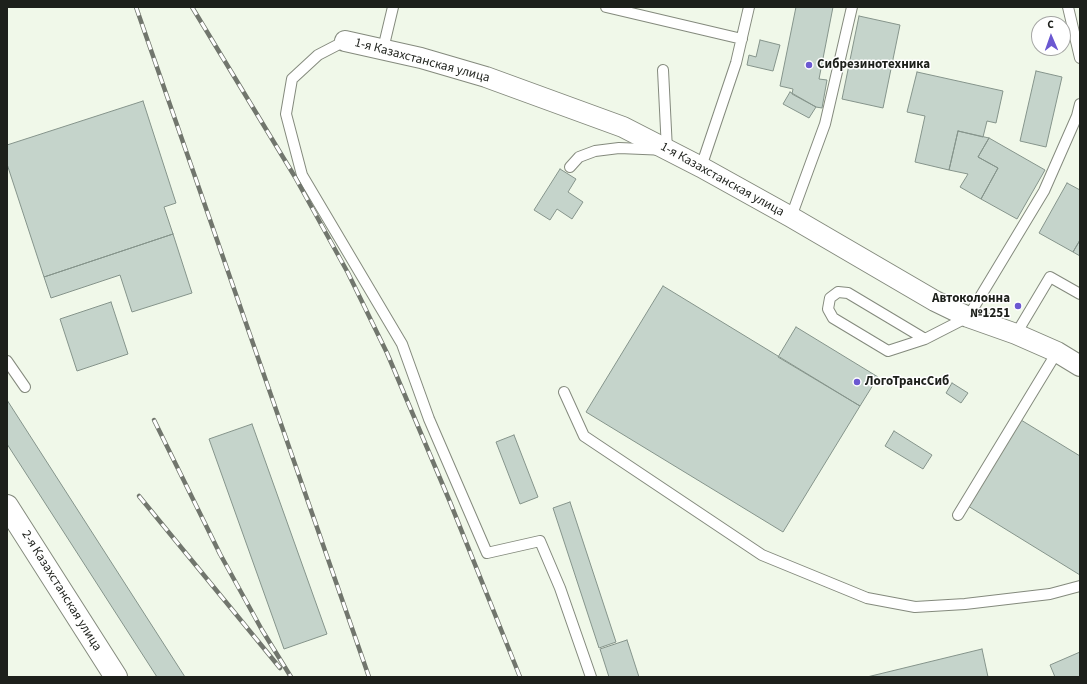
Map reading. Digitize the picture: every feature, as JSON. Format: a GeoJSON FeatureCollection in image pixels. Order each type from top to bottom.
{"type":"FeatureCollection","features":[{"type":"Feature","properties":{"kind":"street","name":"1-я Казахстанская улица"},"geometry":{"type":"LineString","coordinates":[[344,40],[421,58],[486,77],[623,127],[701,167],[935,301],[1057,352],[1080,366]]}},
{"type":"Feature","properties":{"kind":"street","name":"2-я Казахстанская улица"},"geometry":{"type":"LineString","coordinates":[[7,506],[116,677]]}},
{"type":"Feature","properties":{"kind":"lane"},"geometry":{"type":"LineString","coordinates":[[383,49],[393,7]]}},
{"type":"Feature","properties":{"kind":"lane"},"geometry":{"type":"LineString","coordinates":[[606,7],[742,39]]}},
{"type":"Feature","properties":{"kind":"lane"},"geometry":{"type":"LineString","coordinates":[[701,167],[736,63],[749,7]]}},
{"type":"Feature","properties":{"kind":"lane"},"geometry":{"type":"LineString","coordinates":[[790,217],[826,124],[852,7]]}},
{"type":"Feature","properties":{"kind":"lane"},"geometry":{"type":"LineString","coordinates":[[1068,7],[1080,58]]}},
{"type":"Feature","properties":{"kind":"lane"},"geometry":{"type":"LineString","coordinates":[[344,40],[318,55],[292,79],[286,114],[302,174],[402,344],[429,419],[487,553],[540,541],[560,588],[591,677]]}},
{"type":"Feature","properties":{"kind":"lane"},"geometry":{"type":"LineString","coordinates":[[570,167],[579,157],[595,151],[619,148],[667,150],[663,70]]}},
{"type":"Feature","properties":{"kind":"lane"},"geometry":{"type":"LineString","coordinates":[[925,339],[848,293],[838,292],[830,298],[828,309],[833,318],[888,351],[925,339],[968,316],[1044,191],[1077,116],[1080,104]]}},
{"type":"Feature","properties":{"kind":"lane"},"geometry":{"type":"LineString","coordinates":[[1016,334],[1050,277],[1080,294]]}},
{"type":"Feature","properties":{"kind":"lane"},"geometry":{"type":"LineString","coordinates":[[958,515],[1057,352]]}},
{"type":"Feature","properties":{"kind":"lane"},"geometry":{"type":"LineString","coordinates":[[7,361],[25,386]]}},
{"type":"Feature","properties":{"kind":"lane"},"geometry":{"type":"LineString","coordinates":[[564,392],[584,436],[762,555],[867,598],[916,606],[964,604],[1050,594],[1080,586]]}},
{"type":"Feature","properties":{"kind":"building"},"geometry":{"type":"Polygon","coordinates":[[[796,7],[833,7],[819,79],[827,80],[822,108],[816,107],[792,94],[793,89],[780,86],[796,7]]]}},
{"type":"Feature","properties":{"kind":"building"},"geometry":{"type":"Polygon","coordinates":[[[859,16],[900,25],[883,108],[842,99],[859,16]]]}},
{"type":"Feature","properties":{"kind":"building"},"geometry":{"type":"Polygon","coordinates":[[[760,40],[780,45],[773,71],[747,65],[749,55],[756,57],[760,40]]]}},
{"type":"Feature","properties":{"kind":"building"},"geometry":{"type":"Polygon","coordinates":[[[1036,71],[1062,77],[1046,147],[1020,141],[1036,71]]]}},
{"type":"Feature","properties":{"kind":"building"},"geometry":{"type":"Polygon","coordinates":[[[917,72],[1003,91],[996,123],[987,121],[983,137],[958,131],[949,170],[915,162],[925,116],[907,112],[917,72]]]}},
{"type":"Feature","properties":{"kind":"building"},"geometry":{"type":"Polygon","coordinates":[[[790,92],[816,107],[809,118],[783,104],[790,92]]]}},
{"type":"Feature","properties":{"kind":"building"},"geometry":{"type":"Polygon","coordinates":[[[143,101],[176,203],[164,207],[173,234],[44,277],[7,164],[7,145],[143,101]]]}},
{"type":"Feature","properties":{"kind":"building"},"geometry":{"type":"Polygon","coordinates":[[[958,131],[989,138],[978,157],[998,168],[981,199],[960,187],[968,174],[949,170],[958,131]]]}},
{"type":"Feature","properties":{"kind":"building"},"geometry":{"type":"Polygon","coordinates":[[[989,138],[1045,170],[1017,219],[981,199],[998,168],[978,157],[989,138]]]}},
{"type":"Feature","properties":{"kind":"building"},"geometry":{"type":"Polygon","coordinates":[[[560,169],[576,179],[568,192],[583,202],[572,219],[557,209],[550,220],[534,210],[560,169]]]}},
{"type":"Feature","properties":{"kind":"building"},"geometry":{"type":"Polygon","coordinates":[[[1067,183],[1080,190],[1080,240],[1073,252],[1039,233],[1067,183]]]}},
{"type":"Feature","properties":{"kind":"building"},"geometry":{"type":"Polygon","coordinates":[[[173,234],[192,293],[132,312],[120,275],[51,298],[44,277],[173,234]]]}},
{"type":"Feature","properties":{"kind":"building"},"geometry":{"type":"Polygon","coordinates":[[[1080,240],[1080,256],[1073,252],[1080,240]]]}},
{"type":"Feature","properties":{"kind":"building"},"geometry":{"type":"Polygon","coordinates":[[[663,286],[860,406],[783,532],[586,412],[663,286]]]}},
{"type":"Feature","properties":{"kind":"building"},"geometry":{"type":"Polygon","coordinates":[[[111,302],[128,354],[77,371],[60,319],[111,302]]]}},
{"type":"Feature","properties":{"kind":"building"},"geometry":{"type":"Polygon","coordinates":[[[796,327],[878,377],[860,406],[778,357],[796,327]]]}},
{"type":"Feature","properties":{"kind":"building"},"geometry":{"type":"Polygon","coordinates":[[[952,383],[968,393],[961,403],[946,393],[952,383]]]}},
{"type":"Feature","properties":{"kind":"building"},"geometry":{"type":"Polygon","coordinates":[[[7,400],[185,677],[157,677],[7,444],[7,400]]]}},
{"type":"Feature","properties":{"kind":"building"},"geometry":{"type":"Polygon","coordinates":[[[1021,420],[1080,456],[1080,575],[968,506],[1021,420]]]}},
{"type":"Feature","properties":{"kind":"building"},"geometry":{"type":"Polygon","coordinates":[[[252,424],[327,634],[284,649],[209,439],[252,424]]]}},
{"type":"Feature","properties":{"kind":"building"},"geometry":{"type":"Polygon","coordinates":[[[894,431],[932,455],[923,469],[885,446],[894,431]]]}},
{"type":"Feature","properties":{"kind":"building"},"geometry":{"type":"Polygon","coordinates":[[[514,435],[538,497],[520,504],[496,442],[514,435]]]}},
{"type":"Feature","properties":{"kind":"building"},"geometry":{"type":"Polygon","coordinates":[[[570,502],[616,642],[599,648],[553,508],[570,502]]]}},
{"type":"Feature","properties":{"kind":"building"},"geometry":{"type":"Polygon","coordinates":[[[627,640],[639,677],[609,677],[600,649],[627,640]]]}},
{"type":"Feature","properties":{"kind":"building"},"geometry":{"type":"Polygon","coordinates":[[[982,649],[988,677],[867,677],[982,649]]]}},
{"type":"Feature","properties":{"kind":"building"},"geometry":{"type":"Polygon","coordinates":[[[1080,652],[1080,677],[1055,677],[1050,665],[1080,652]]]}},
{"type":"Feature","properties":{"kind":"railway"},"geometry":{"type":"LineString","coordinates":[[136,7],[369,677]]}},
{"type":"Feature","properties":{"kind":"railway"},"geometry":{"type":"LineString","coordinates":[[192,7],[295,177],[348,273],[387,353],[450,502],[520,677]]}},
{"type":"Feature","properties":{"kind":"railway"},"geometry":{"type":"LineString","coordinates":[[154,420],[220,554],[262,630],[291,677]]}},
{"type":"Feature","properties":{"kind":"railway"},"geometry":{"type":"LineString","coordinates":[[139,496],[280,668]]}},
{"type":"Feature","properties":{"kind":"place","name":"Сибрезинотехника"},"geometry":{"type":"Point","coordinates":[809,65]}},
{"type":"Feature","properties":{"kind":"place","name":"Автоколонна №1251"},"geometry":{"type":"Point","coordinates":[1018,306]}},
{"type":"Feature","properties":{"kind":"place","name":"ЛогоТрансСиб"},"geometry":{"type":"Point","coordinates":[857,382]}}]}
